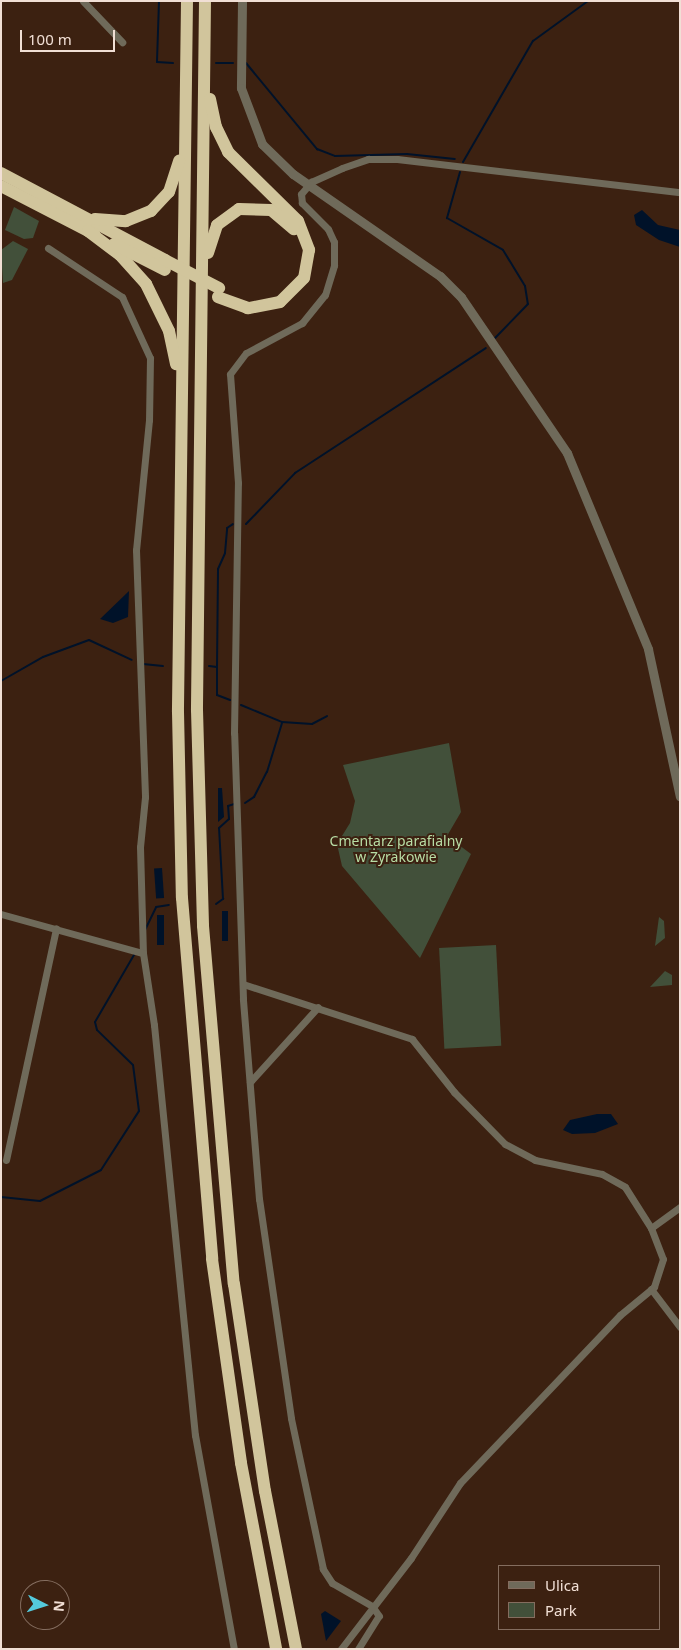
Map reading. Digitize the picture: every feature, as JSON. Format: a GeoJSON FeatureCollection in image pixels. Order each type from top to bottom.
{"type":"FeatureCollection","features":[{"type":"Feature","properties":{"kind":"highway"},"geometry":{"type":"LineString","coordinates":[[186,1],[178,712],[187,966],[197,1117],[222,1334],[246,1493],[276,1649]]}},
{"type":"Feature","properties":{"kind":"highway"},"geometry":{"type":"LineString","coordinates":[[205,1],[197,710],[206,972],[237,1308],[267,1505],[296,1649]]}},
{"type":"Feature","properties":{"kind":"highway"},"geometry":{"type":"LineString","coordinates":[[1,173],[165,265],[248,308],[280,302],[304,278],[309,250],[298,220],[224,145],[212,112],[205,58]]}},
{"type":"Feature","properties":{"kind":"highway"},"geometry":{"type":"LineString","coordinates":[[70,210],[118,222],[151,211],[173,185],[185,124]]}},
{"type":"Feature","properties":{"kind":"highway"},"geometry":{"type":"LineString","coordinates":[[1,186],[88,231],[165,265]]}},
{"type":"Feature","properties":{"kind":"highway"},"geometry":{"type":"LineString","coordinates":[[201,296],[209,246],[221,220],[251,207],[286,218],[297,234],[301,255],[290,284],[260,300],[218,293]]}},
{"type":"Feature","properties":{"kind":"highway"},"geometry":{"type":"LineString","coordinates":[[88,231],[129,263],[160,308],[173,345],[181,408]]}},
{"type":"Feature","properties":{"kind":"street"},"geometry":{"type":"LineString","coordinates":[[84,1],[122,42]]}},
{"type":"Feature","properties":{"kind":"street"},"geometry":{"type":"LineString","coordinates":[[242,1],[240,78],[246,110],[267,151],[308,185],[447,283],[554,431],[573,467],[648,649],[680,797]]}},
{"type":"Feature","properties":{"kind":"street"},"geometry":{"type":"LineString","coordinates":[[358,1649],[379,1622],[372,1606],[332,1582],[323,1569],[290,1409],[260,1199],[243,984],[234,733],[238,483],[230,374],[246,353],[302,323],[329,284],[334,242],[328,229],[302,203],[301,194],[308,185],[342,168],[379,158],[680,192]]}},
{"type":"Feature","properties":{"kind":"street"},"geometry":{"type":"LineString","coordinates":[[48,248],[122,296],[150,358],[149,420],[136,550],[145,797],[140,847],[143,953],[154,1025],[195,1435],[234,1649]]}},
{"type":"Feature","properties":{"kind":"street"},"geometry":{"type":"LineString","coordinates":[[1,914],[143,953]]}},
{"type":"Feature","properties":{"kind":"street"},"geometry":{"type":"LineString","coordinates":[[6,1160],[56,928]]}},
{"type":"Feature","properties":{"kind":"street"},"geometry":{"type":"LineString","coordinates":[[243,984],[412,1039],[454,1092],[505,1144],[535,1160],[615,1179],[651,1228],[663,1259],[651,1289],[620,1315],[460,1483],[340,1649]]}},
{"type":"Feature","properties":{"kind":"street"},"geometry":{"type":"LineString","coordinates":[[250,1082],[318,1007]]}},
{"type":"Feature","properties":{"kind":"street"},"geometry":{"type":"LineString","coordinates":[[651,1228],[680,1207]]}},
{"type":"Feature","properties":{"kind":"street"},"geometry":{"type":"LineString","coordinates":[[651,1289],[680,1327]]}},
{"type":"Feature","properties":{"kind":"green space"},"geometry":{"type":"Polygon","coordinates":[[[14,207],[39,221],[33,238],[24,239],[5,230],[14,207]]]}},
{"type":"Feature","properties":{"kind":"green space"},"geometry":{"type":"Polygon","coordinates":[[[13,241],[28,249],[12,280],[3,283],[1,250],[13,241]]]}},
{"type":"Feature","properties":{"kind":"green space","name":"Cmentarz parafialny w Żyrakowie"},"geometry":{"type":"Polygon","coordinates":[[[449,743],[461,812],[447,836],[471,854],[420,958],[342,866],[337,844],[350,823],[355,801],[343,765],[449,743]]]}},
{"type":"Feature","properties":{"kind":"green space"},"geometry":{"type":"Polygon","coordinates":[[[659,917],[664,921],[665,938],[655,946],[659,917]]]}},
{"type":"Feature","properties":{"kind":"green space"},"geometry":{"type":"Polygon","coordinates":[[[496,945],[501,1046],[444,1049],[439,948],[496,945]]]}},
{"type":"Feature","properties":{"kind":"green space"},"geometry":{"type":"Polygon","coordinates":[[[665,971],[672,975],[672,985],[650,987],[665,971]]]}},
{"type":"Feature","properties":{"kind":"water"},"geometry":{"type":"Polygon","coordinates":[[[642,210],[658,225],[680,230],[680,247],[659,240],[636,225],[634,215],[642,210]]]}},
{"type":"Feature","properties":{"kind":"water"},"geometry":{"type":"Polygon","coordinates":[[[129,591],[128,617],[113,623],[100,619],[129,591]]]}},
{"type":"Feature","properties":{"kind":"water"},"geometry":{"type":"Polygon","coordinates":[[[218,788],[222,788],[224,817],[218,822],[218,788]]]}},
{"type":"Feature","properties":{"kind":"water"},"geometry":{"type":"Polygon","coordinates":[[[162,868],[164,898],[156,898],[154,869],[162,868]]]}},
{"type":"Feature","properties":{"kind":"water"},"geometry":{"type":"Polygon","coordinates":[[[222,911],[228,911],[228,941],[222,941],[222,911]]]}},
{"type":"Feature","properties":{"kind":"water"},"geometry":{"type":"Polygon","coordinates":[[[157,915],[164,915],[164,945],[157,945],[157,915]]]}},
{"type":"Feature","properties":{"kind":"water"},"geometry":{"type":"Polygon","coordinates":[[[597,1114],[611,1114],[618,1124],[595,1133],[572,1134],[563,1130],[570,1120],[597,1114]]]}},
{"type":"Feature","properties":{"kind":"water"},"geometry":{"type":"Polygon","coordinates":[[[325,1611],[341,1621],[326,1641],[321,1614],[325,1611]]]}},
{"type":"Feature","properties":{"kind":"waterway"},"geometry":{"type":"LineString","coordinates":[[159,1],[157,62],[173,63]]}},
{"type":"Feature","properties":{"kind":"waterway"},"geometry":{"type":"LineString","coordinates":[[463,162],[533,41],[588,1]]}},
{"type":"Feature","properties":{"kind":"waterway"},"geometry":{"type":"LineString","coordinates":[[216,63],[233,63]]}},
{"type":"Feature","properties":{"kind":"waterway"},"geometry":{"type":"LineString","coordinates":[[246,63],[317,149],[335,156],[407,154],[455,159]]}},
{"type":"Feature","properties":{"kind":"waterway"},"geometry":{"type":"LineString","coordinates":[[460,172],[447,218],[503,250],[525,286],[528,304],[495,338]]}},
{"type":"Feature","properties":{"kind":"waterway"},"geometry":{"type":"LineString","coordinates":[[246,524],[295,473],[486,348]]}},
{"type":"Feature","properties":{"kind":"waterway"},"geometry":{"type":"LineString","coordinates":[[217,667],[218,569],[225,553],[227,528],[233,524]]}},
{"type":"Feature","properties":{"kind":"waterway"},"geometry":{"type":"LineString","coordinates":[[1,681],[43,657],[89,640],[132,660]]}},
{"type":"Feature","properties":{"kind":"waterway"},"geometry":{"type":"LineString","coordinates":[[143,664],[163,666]]}},
{"type":"Feature","properties":{"kind":"waterway"},"geometry":{"type":"LineString","coordinates":[[209,666],[217,667],[217,695],[230,700]]}},
{"type":"Feature","properties":{"kind":"waterway"},"geometry":{"type":"LineString","coordinates":[[241,705],[282,722],[312,724],[327,716]]}},
{"type":"Feature","properties":{"kind":"waterway"},"geometry":{"type":"LineString","coordinates":[[245,803],[254,797],[267,772],[282,723]]}},
{"type":"Feature","properties":{"kind":"waterway"},"geometry":{"type":"LineString","coordinates":[[216,904],[223,899],[219,828],[229,819],[228,806],[234,804]]}},
{"type":"Feature","properties":{"kind":"waterway"},"geometry":{"type":"LineString","coordinates":[[145,930],[156,907],[169,905]]}},
{"type":"Feature","properties":{"kind":"waterway"},"geometry":{"type":"LineString","coordinates":[[1,1197],[40,1201],[101,1170],[139,1111],[133,1065],[97,1030],[95,1022],[134,955]]}}]}
